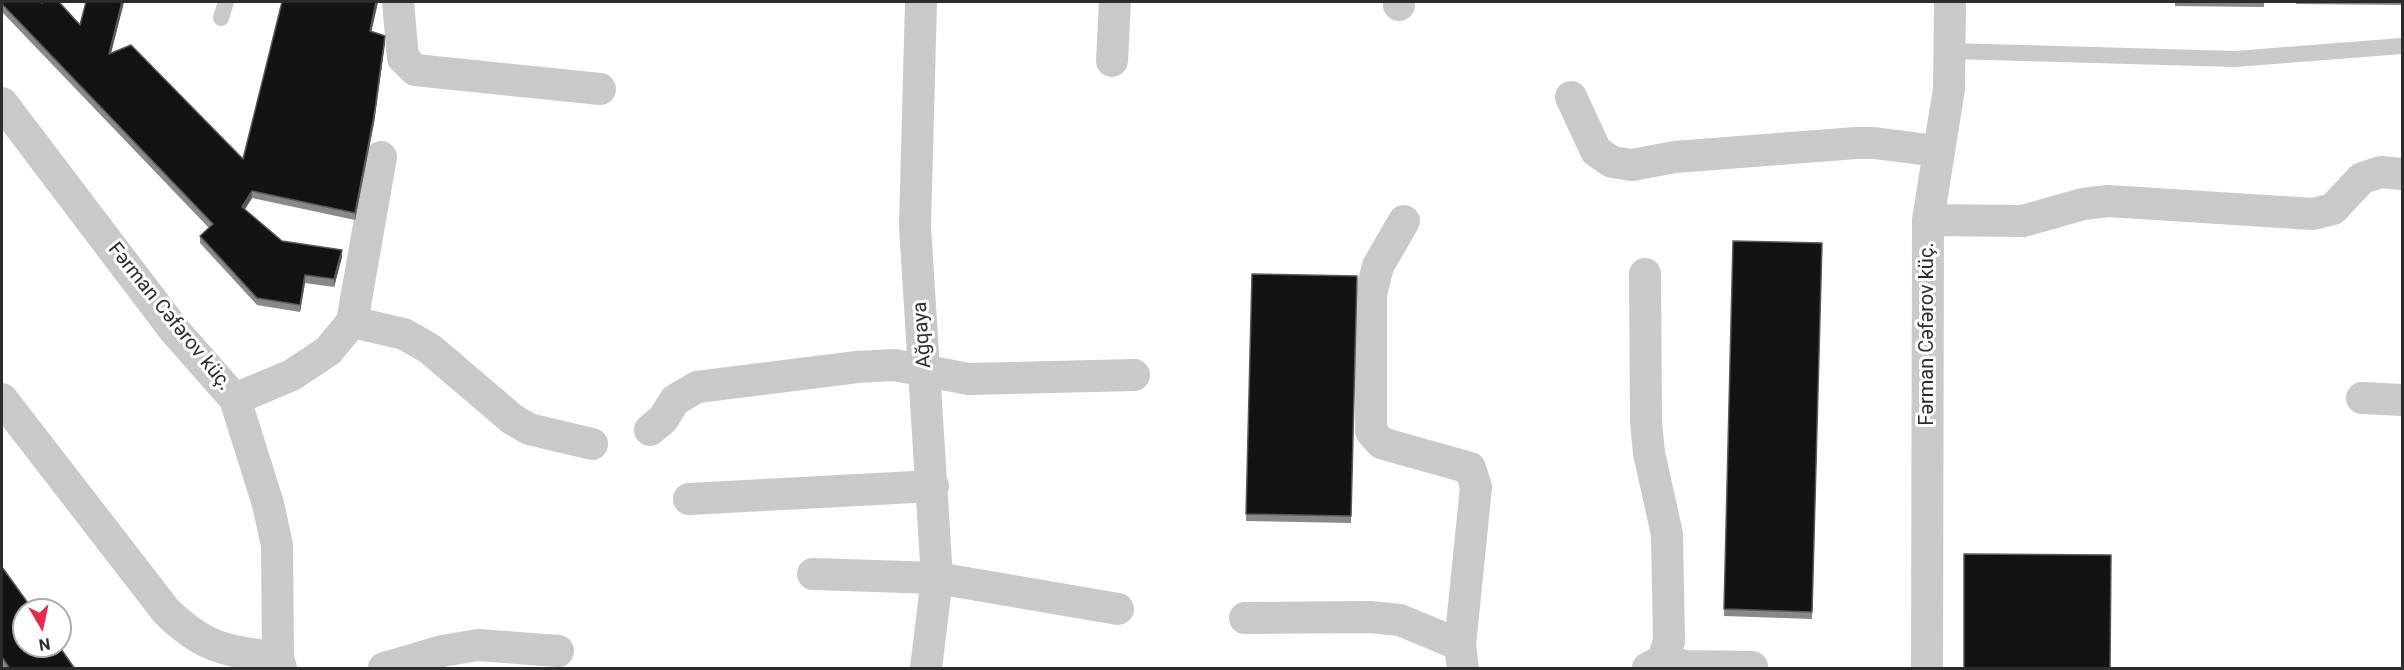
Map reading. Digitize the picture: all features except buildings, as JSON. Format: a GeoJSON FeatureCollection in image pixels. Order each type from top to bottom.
{"type":"FeatureCollection","features":[{"type":"Feature","properties":{"kind":"street"},"geometry":{"type":"LineString","coordinates":[[398,2],[403,58],[415,70],[600,89]]}},
{"type":"Feature","properties":{"kind":"street","name":"Ağqaya"},"geometry":{"type":"LineString","coordinates":[[921,2],[915,226],[937,578],[926,669]]}},
{"type":"Feature","properties":{"kind":"street"},"geometry":{"type":"LineString","coordinates":[[1112,61],[1115,2]]}},
{"type":"Feature","properties":{"kind":"street","name":"Fərman Cəfərov küç."},"geometry":{"type":"LineString","coordinates":[[1927,669],[1928,220],[1937,151],[1949,89],[1952,51],[1950,2]]}},
{"type":"Feature","properties":{"kind":"street"},"geometry":{"type":"LineString","coordinates":[[1571,98],[1596,151],[1612,162],[1632,165],[1675,157],[1856,143],[1937,151]]}},
{"type":"Feature","properties":{"kind":"street","name":"Fərman Cəfərov küç."},"geometry":{"type":"LineString","coordinates":[[2,103],[176,331],[235,399],[292,375],[328,351],[352,322],[381,156]]}},
{"type":"Feature","properties":{"kind":"street"},"geometry":{"type":"LineString","coordinates":[[1928,220],[2023,220],[2083,204],[2108,201],[2313,214],[2333,209],[2362,178],[2381,172],[2403,174]]}},
{"type":"Feature","properties":{"kind":"street"},"geometry":{"type":"LineString","coordinates":[[1245,618],[1370,617],[1400,621],[1462,657],[1475,476],[1470,468],[1381,443],[1371,431],[1371,294],[1378,266],[1404,221]]}},
{"type":"Feature","properties":{"kind":"street"},"geometry":{"type":"LineString","coordinates":[[1645,274],[1648,453],[1666,534],[1669,641],[1656,664],[1752,667]]}},
{"type":"Feature","properties":{"kind":"street"},"geometry":{"type":"LineString","coordinates":[[352,322],[404,334],[430,349],[512,419],[529,429],[592,444]]}},
{"type":"Feature","properties":{"kind":"street"},"geometry":{"type":"LineString","coordinates":[[650,430],[663,419],[675,400],[697,387],[857,367],[894,365],[969,379],[1134,375]]}},
{"type":"Feature","properties":{"kind":"street"},"geometry":{"type":"LineString","coordinates":[[2362,398],[2403,400]]}},
{"type":"Feature","properties":{"kind":"street"},"geometry":{"type":"LineString","coordinates":[[2,399],[166,611],[189,633],[206,643],[279,664],[278,545],[268,504],[235,399]]}},
{"type":"Feature","properties":{"kind":"street"},"geometry":{"type":"LineString","coordinates":[[689,499],[933,486]]}},
{"type":"Feature","properties":{"kind":"street"},"geometry":{"type":"LineString","coordinates":[[813,574],[937,578],[1118,609]]}},
{"type":"Feature","properties":{"kind":"street"},"geometry":{"type":"LineString","coordinates":[[384,669],[442,651],[478,645],[558,651]]}},
{"type":"Feature","properties":{"kind":"lane"},"geometry":{"type":"LineString","coordinates":[[1952,51],[2235,59],[2403,46]]}}]}
